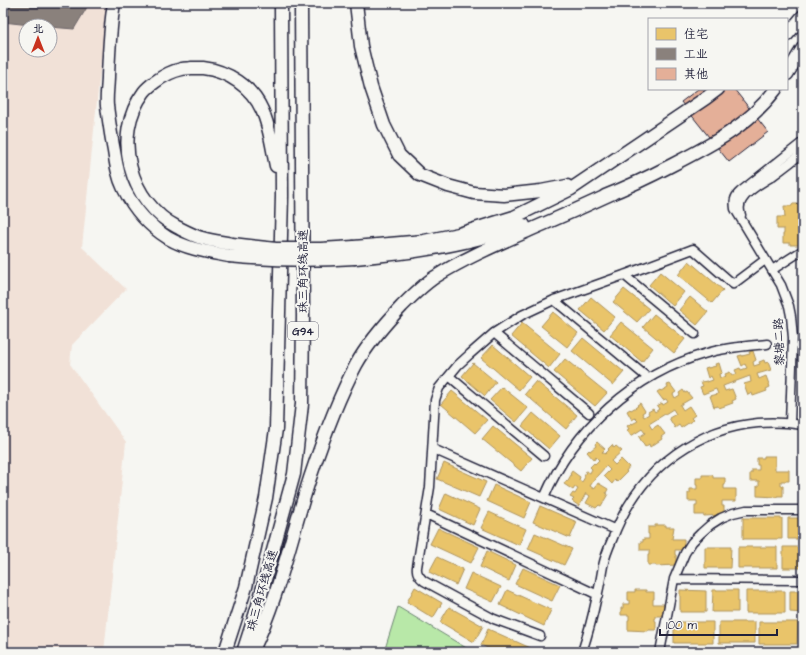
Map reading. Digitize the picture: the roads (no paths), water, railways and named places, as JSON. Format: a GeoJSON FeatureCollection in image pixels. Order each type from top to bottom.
{"type":"FeatureCollection","features":[{"type":"Feature","properties":{"kind":"highway"},"geometry":{"type":"LineString","coordinates":[[114,3],[110,28],[107,104],[118,173],[124,188],[130,201],[144,218],[169,238],[194,249],[229,256],[261,259],[334,260],[354,253],[459,234],[514,217],[571,189],[717,90]]}},
{"type":"Feature","properties":{"kind":"highway","name":"珠三角环线高速"},"geometry":{"type":"LineString","coordinates":[[225,652],[246,587],[266,498],[276,429],[282,196],[281,3]]}},
{"type":"Feature","properties":{"kind":"highway","name":"珠三角环线高速"},"geometry":{"type":"LineString","coordinates":[[243,652],[257,609],[294,474],[302,404],[304,316],[301,3]]}},
{"type":"Feature","properties":{"kind":"highway"},"geometry":{"type":"LineString","coordinates":[[356,3],[362,46],[371,87],[384,125],[399,155],[420,175],[448,186],[474,193],[504,195],[541,191],[578,184]]}},
{"type":"Feature","properties":{"kind":"highway"},"geometry":{"type":"LineString","coordinates":[[788,34],[803,16]]}},
{"type":"Feature","properties":{"kind":"highway"},"geometry":{"type":"LineString","coordinates":[[788,72],[803,48]]}},
{"type":"Feature","properties":{"kind":"highway"},"geometry":{"type":"LineString","coordinates":[[282,196],[269,129],[262,110],[252,94],[240,82],[221,72],[203,68],[182,69],[162,76],[144,92],[134,110],[129,124],[127,147],[132,175],[142,196],[157,214],[176,227],[201,238],[232,244],[283,249],[321,249],[354,253],[425,249],[491,236],[613,193]]}},
{"type":"Feature","properties":{"kind":"highway"},"geometry":{"type":"LineString","coordinates":[[252,652],[269,613],[310,478],[344,390],[357,365],[372,342],[391,318],[434,278],[454,266],[491,247],[652,175],[717,141],[750,117],[763,105],[775,90]]}},
{"type":"Feature","properties":{"kind":"street","name":"黎塘二路"},"geometry":{"type":"LineString","coordinates":[[790,423],[793,338],[791,316],[781,285],[743,224],[734,204],[736,195],[803,142]]}},
{"type":"Feature","properties":{"kind":"street","name":"黎塘二路"},"geometry":{"type":"LineString","coordinates":[[743,224],[739,210],[742,199],[751,190],[803,152]]}},
{"type":"Feature","properties":{"kind":"street"},"geometry":{"type":"LineString","coordinates":[[540,636],[494,619],[421,579],[417,573],[416,567],[430,487],[435,400],[440,388],[470,354],[494,333],[522,315],[554,300],[624,276],[693,249],[733,284],[765,260]]}},
{"type":"Feature","properties":{"kind":"street"},"geometry":{"type":"LineString","coordinates":[[772,270],[803,250]]}},
{"type":"Feature","properties":{"kind":"street"},"geometry":{"type":"LineString","coordinates":[[624,276],[694,334]]}},
{"type":"Feature","properties":{"kind":"street"},"geometry":{"type":"LineString","coordinates":[[554,300],[648,378]]}},
{"type":"Feature","properties":{"kind":"street"},"geometry":{"type":"LineString","coordinates":[[494,333],[589,413]]}},
{"type":"Feature","properties":{"kind":"street"},"geometry":{"type":"LineString","coordinates":[[544,498],[555,475],[583,433],[604,411],[627,392],[648,378],[679,362],[737,346],[767,344]]}},
{"type":"Feature","properties":{"kind":"street"},"geometry":{"type":"LineString","coordinates":[[449,376],[544,456]]}},
{"type":"Feature","properties":{"kind":"street"},"geometry":{"type":"LineString","coordinates":[[582,652],[598,595],[603,566],[616,530],[632,499],[658,468],[691,444],[709,435],[729,428],[769,422],[803,425]]}},
{"type":"Feature","properties":{"kind":"street"},"geometry":{"type":"LineString","coordinates":[[433,449],[616,530]]}},
{"type":"Feature","properties":{"kind":"street"},"geometry":{"type":"LineString","coordinates":[[660,652],[674,579],[685,553],[700,533],[721,518],[746,510],[803,510]]}},
{"type":"Feature","properties":{"kind":"street"},"geometry":{"type":"LineString","coordinates":[[426,514],[598,595]]}},
{"type":"Feature","properties":{"kind":"street"},"geometry":{"type":"LineString","coordinates":[[674,579],[803,580]]}}]}
